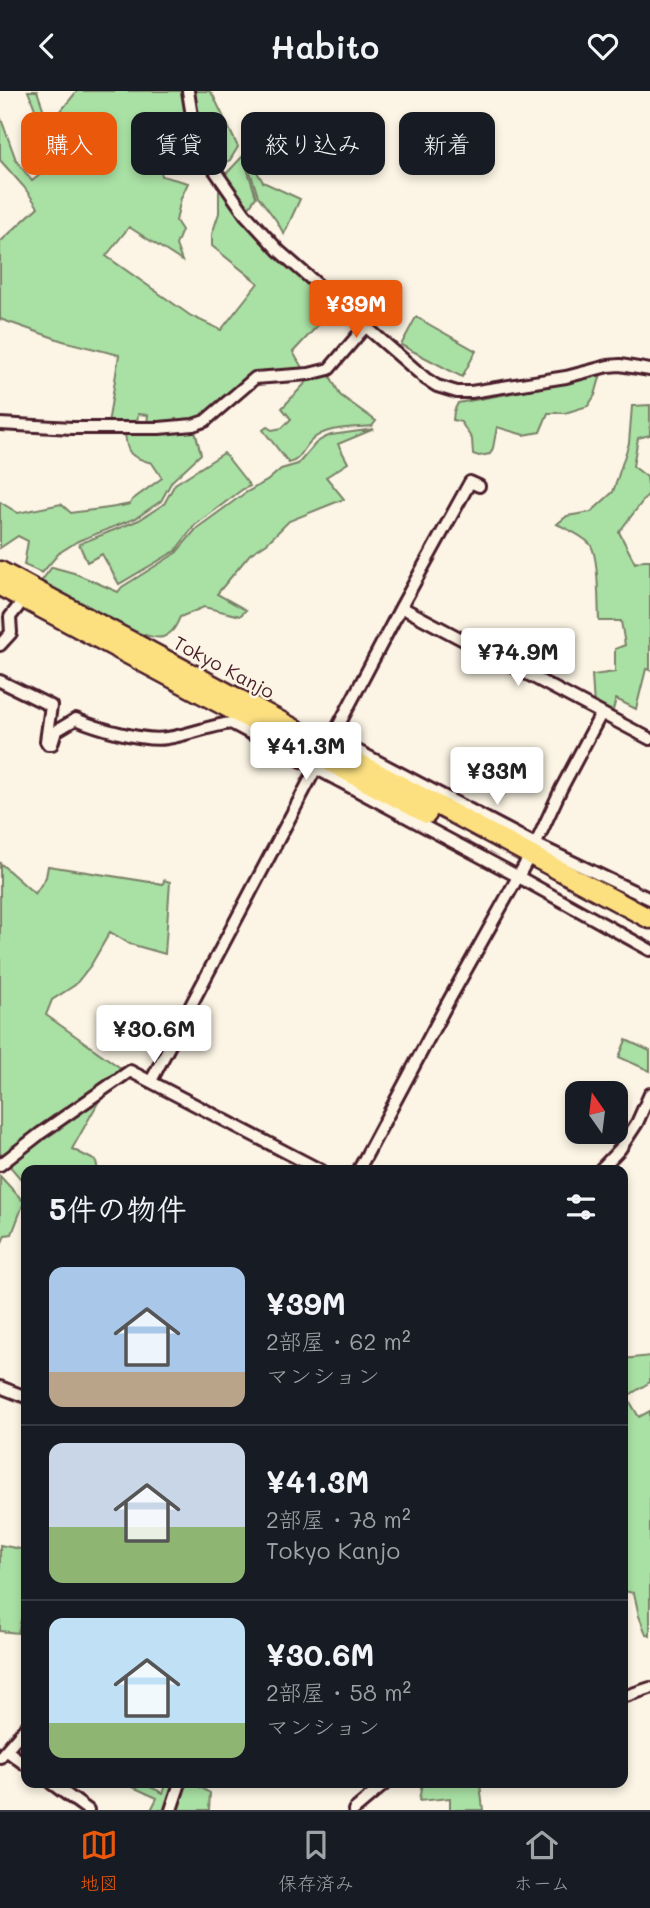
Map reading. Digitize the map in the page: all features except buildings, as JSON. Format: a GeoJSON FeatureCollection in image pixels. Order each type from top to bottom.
{"type":"FeatureCollection","features":[{"type":"Feature","properties":{"kind":"highway","name":"Tokyo Kanjo"},"geometry":{"type":"LineString","coordinates":[[0,571],[325,753]]}},
{"type":"Feature","properties":{"kind":"highway","name":"Tokyo Kanjo"},"geometry":{"type":"LineString","coordinates":[[0,586],[325,753],[526,860],[650,932]]}},
{"type":"Feature","properties":{"kind":"highway","name":"Tokyo Kanjo"},"geometry":{"type":"LineString","coordinates":[[526,860],[650,919]]}},
{"type":"Feature","properties":{"kind":"street"},"geometry":{"type":"LineString","coordinates":[[188,91],[192,115],[206,158],[245,214],[279,251],[437,386],[457,392],[471,392],[566,377],[608,366],[620,365],[650,370]]}},
{"type":"Feature","properties":{"kind":"street"},"geometry":{"type":"LineString","coordinates":[[0,424],[72,428],[159,428],[194,425],[205,421],[255,378],[309,374],[329,369],[365,327]]}},
{"type":"Feature","properties":{"kind":"street"},"geometry":{"type":"LineString","coordinates":[[151,1081],[401,607],[470,482],[479,486]]}},
{"type":"Feature","properties":{"kind":"street"},"geometry":{"type":"LineString","coordinates":[[0,645],[11,633],[10,617],[18,607]]}},
{"type":"Feature","properties":{"kind":"street"},"geometry":{"type":"LineString","coordinates":[[401,607],[650,739]]}},
{"type":"Feature","properties":{"kind":"street"},"geometry":{"type":"LineString","coordinates":[[0,681],[51,706],[46,741],[48,744],[52,744],[56,731],[76,719],[127,734],[158,739],[231,723],[325,753],[526,860],[650,950]]}},
{"type":"Feature","properties":{"kind":"street"},"geometry":{"type":"LineString","coordinates":[[361,1165],[526,860],[601,714]]}},
{"type":"Feature","properties":{"kind":"street"},"geometry":{"type":"LineString","coordinates":[[526,860],[650,899]]}},
{"type":"Feature","properties":{"kind":"street"},"geometry":{"type":"LineString","coordinates":[[0,1165],[130,1071],[311,1165]]}},
{"type":"Feature","properties":{"kind":"street"},"geometry":{"type":"LineString","coordinates":[[605,1165],[620,1149],[637,1123],[650,1094]]}},
{"type":"Feature","properties":{"kind":"street"},"geometry":{"type":"LineString","coordinates":[[0,1387],[21,1395]]}},
{"type":"Feature","properties":{"kind":"street"},"geometry":{"type":"LineString","coordinates":[[628,1695],[650,1688]]}},
{"type":"Feature","properties":{"kind":"street"},"geometry":{"type":"LineString","coordinates":[[21,1733],[3,1754],[21,1763]]}},
{"type":"Feature","properties":{"kind":"street"},"geometry":{"type":"LineString","coordinates":[[58,1788],[88,1810]]}},
{"type":"Feature","properties":{"kind":"street"},"geometry":{"type":"LineString","coordinates":[[170,1810],[178,1788]]}},
{"type":"Feature","properties":{"kind":"street"},"geometry":{"type":"LineString","coordinates":[[354,1810],[381,1788]]}},
{"type":"Feature","properties":{"kind":"green space"},"geometry":{"type":"Polygon","coordinates":[[[28,91],[37,91],[44,112],[36,112],[28,91]]]}},
{"type":"Feature","properties":{"kind":"green space"},"geometry":{"type":"Polygon","coordinates":[[[77,91],[183,91],[186,112],[131,112],[131,175],[162,175],[188,183],[181,198],[176,221],[182,230],[176,245],[182,261],[129,227],[106,256],[191,316],[221,330],[258,283],[212,246],[212,234],[219,213],[219,186],[259,235],[334,308],[293,352],[304,371],[261,374],[205,417],[193,421],[147,424],[148,415],[138,414],[137,424],[108,424],[119,355],[63,341],[0,319],[0,242],[38,207],[0,160],[0,116],[16,160],[21,167],[21,175],[27,175],[32,181],[40,175],[117,175],[117,112],[60,112],[77,91]]]}},
{"type":"Feature","properties":{"kind":"green space"},"geometry":{"type":"Polygon","coordinates":[[[193,91],[209,91],[221,112],[197,112],[193,91]]]}},
{"type":"Feature","properties":{"kind":"green space"},"geometry":{"type":"Polygon","coordinates":[[[227,124],[238,147],[227,162],[227,124]]]}},
{"type":"Feature","properties":{"kind":"green space"},"geometry":{"type":"Polygon","coordinates":[[[241,158],[241,175],[249,175],[256,197],[249,207],[224,176],[241,158]]]}},
{"type":"Feature","properties":{"kind":"green space"},"geometry":{"type":"Polygon","coordinates":[[[251,175],[259,175],[263,182],[300,199],[284,234],[276,220],[258,196],[251,175]]]}},
{"type":"Feature","properties":{"kind":"green space"},"geometry":{"type":"Polygon","coordinates":[[[416,317],[476,351],[462,377],[401,345],[416,317]]]}},
{"type":"Feature","properties":{"kind":"green space"},"geometry":{"type":"Polygon","coordinates":[[[328,372],[340,395],[376,421],[372,426],[340,429],[318,435],[289,463],[263,430],[267,427],[272,430],[282,428],[291,419],[282,408],[312,376],[328,372]]]}},
{"type":"Feature","properties":{"kind":"green space"},"geometry":{"type":"Polygon","coordinates":[[[601,374],[595,395],[588,406],[565,413],[548,413],[540,432],[524,435],[497,427],[490,454],[473,454],[472,439],[461,422],[453,420],[458,403],[601,374]]]}},
{"type":"Feature","properties":{"kind":"green space"},"geometry":{"type":"Polygon","coordinates":[[[650,405],[650,435],[638,438],[633,466],[647,477],[649,493],[619,532],[635,563],[650,560],[650,670],[646,669],[636,709],[616,699],[612,714],[594,706],[592,675],[615,672],[615,649],[625,645],[621,621],[599,621],[597,569],[593,550],[583,538],[557,524],[567,516],[591,512],[613,492],[629,443],[632,406],[650,405]]]}},
{"type":"Feature","properties":{"kind":"green space"},"geometry":{"type":"Polygon","coordinates":[[[194,427],[201,454],[172,481],[161,501],[136,518],[78,541],[59,553],[42,573],[24,565],[28,541],[18,536],[0,548],[0,502],[18,513],[61,504],[71,513],[130,504],[162,478],[152,463],[139,459],[128,450],[125,431],[194,427]]]}},
{"type":"Feature","properties":{"kind":"green space"},"geometry":{"type":"Polygon","coordinates":[[[374,429],[338,444],[348,463],[326,477],[344,499],[289,521],[267,543],[250,554],[217,594],[246,610],[240,616],[204,607],[180,617],[174,629],[163,637],[153,637],[138,633],[83,607],[40,583],[52,567],[74,573],[118,592],[176,553],[197,528],[245,493],[267,481],[281,469],[298,464],[316,443],[331,435],[374,429]]]}},
{"type":"Feature","properties":{"kind":"green space"},"geometry":{"type":"Polygon","coordinates":[[[224,453],[250,486],[195,525],[175,551],[119,584],[102,554],[87,562],[79,544],[139,520],[164,504],[175,484],[224,453]]]}},
{"type":"Feature","properties":{"kind":"green space"},"geometry":{"type":"Polygon","coordinates":[[[0,863],[35,894],[46,877],[48,866],[163,884],[164,880],[170,882],[165,954],[130,944],[110,932],[91,965],[75,985],[52,1000],[46,1015],[122,1069],[0,1161],[0,863]]]}},
{"type":"Feature","properties":{"kind":"green space"},"geometry":{"type":"Polygon","coordinates":[[[626,1040],[650,1051],[650,1071],[619,1057],[626,1040]]]}},
{"type":"Feature","properties":{"kind":"green space"},"geometry":{"type":"Polygon","coordinates":[[[104,1092],[72,1149],[96,1161],[97,1165],[21,1165],[21,1179],[7,1163],[104,1092]]]}},
{"type":"Feature","properties":{"kind":"green space"},"geometry":{"type":"Polygon","coordinates":[[[0,1176],[21,1199],[21,1210],[12,1234],[5,1235],[0,1247],[0,1176]]]}},
{"type":"Feature","properties":{"kind":"green space"},"geometry":{"type":"Polygon","coordinates":[[[650,1356],[650,1382],[628,1396],[628,1358],[650,1356]]]}},
{"type":"Feature","properties":{"kind":"green space"},"geometry":{"type":"Polygon","coordinates":[[[630,1402],[639,1417],[650,1411],[650,1636],[646,1634],[639,1616],[634,1593],[628,1592],[630,1402]]]}},
{"type":"Feature","properties":{"kind":"green space"},"geometry":{"type":"Polygon","coordinates":[[[0,1545],[21,1549],[21,1620],[18,1633],[0,1631],[0,1545]]]}},
{"type":"Feature","properties":{"kind":"green space"},"geometry":{"type":"Polygon","coordinates":[[[135,1788],[152,1788],[163,1793],[165,1788],[173,1788],[166,1810],[151,1810],[157,1798],[135,1788]]]}},
{"type":"Feature","properties":{"kind":"green space"},"geometry":{"type":"Polygon","coordinates":[[[183,1788],[202,1788],[210,1793],[209,1810],[175,1810],[183,1788]]]}},
{"type":"Feature","properties":{"kind":"green space"},"geometry":{"type":"Polygon","coordinates":[[[421,1788],[481,1788],[483,1810],[450,1810],[450,1798],[419,1801],[421,1788]]]}}]}
